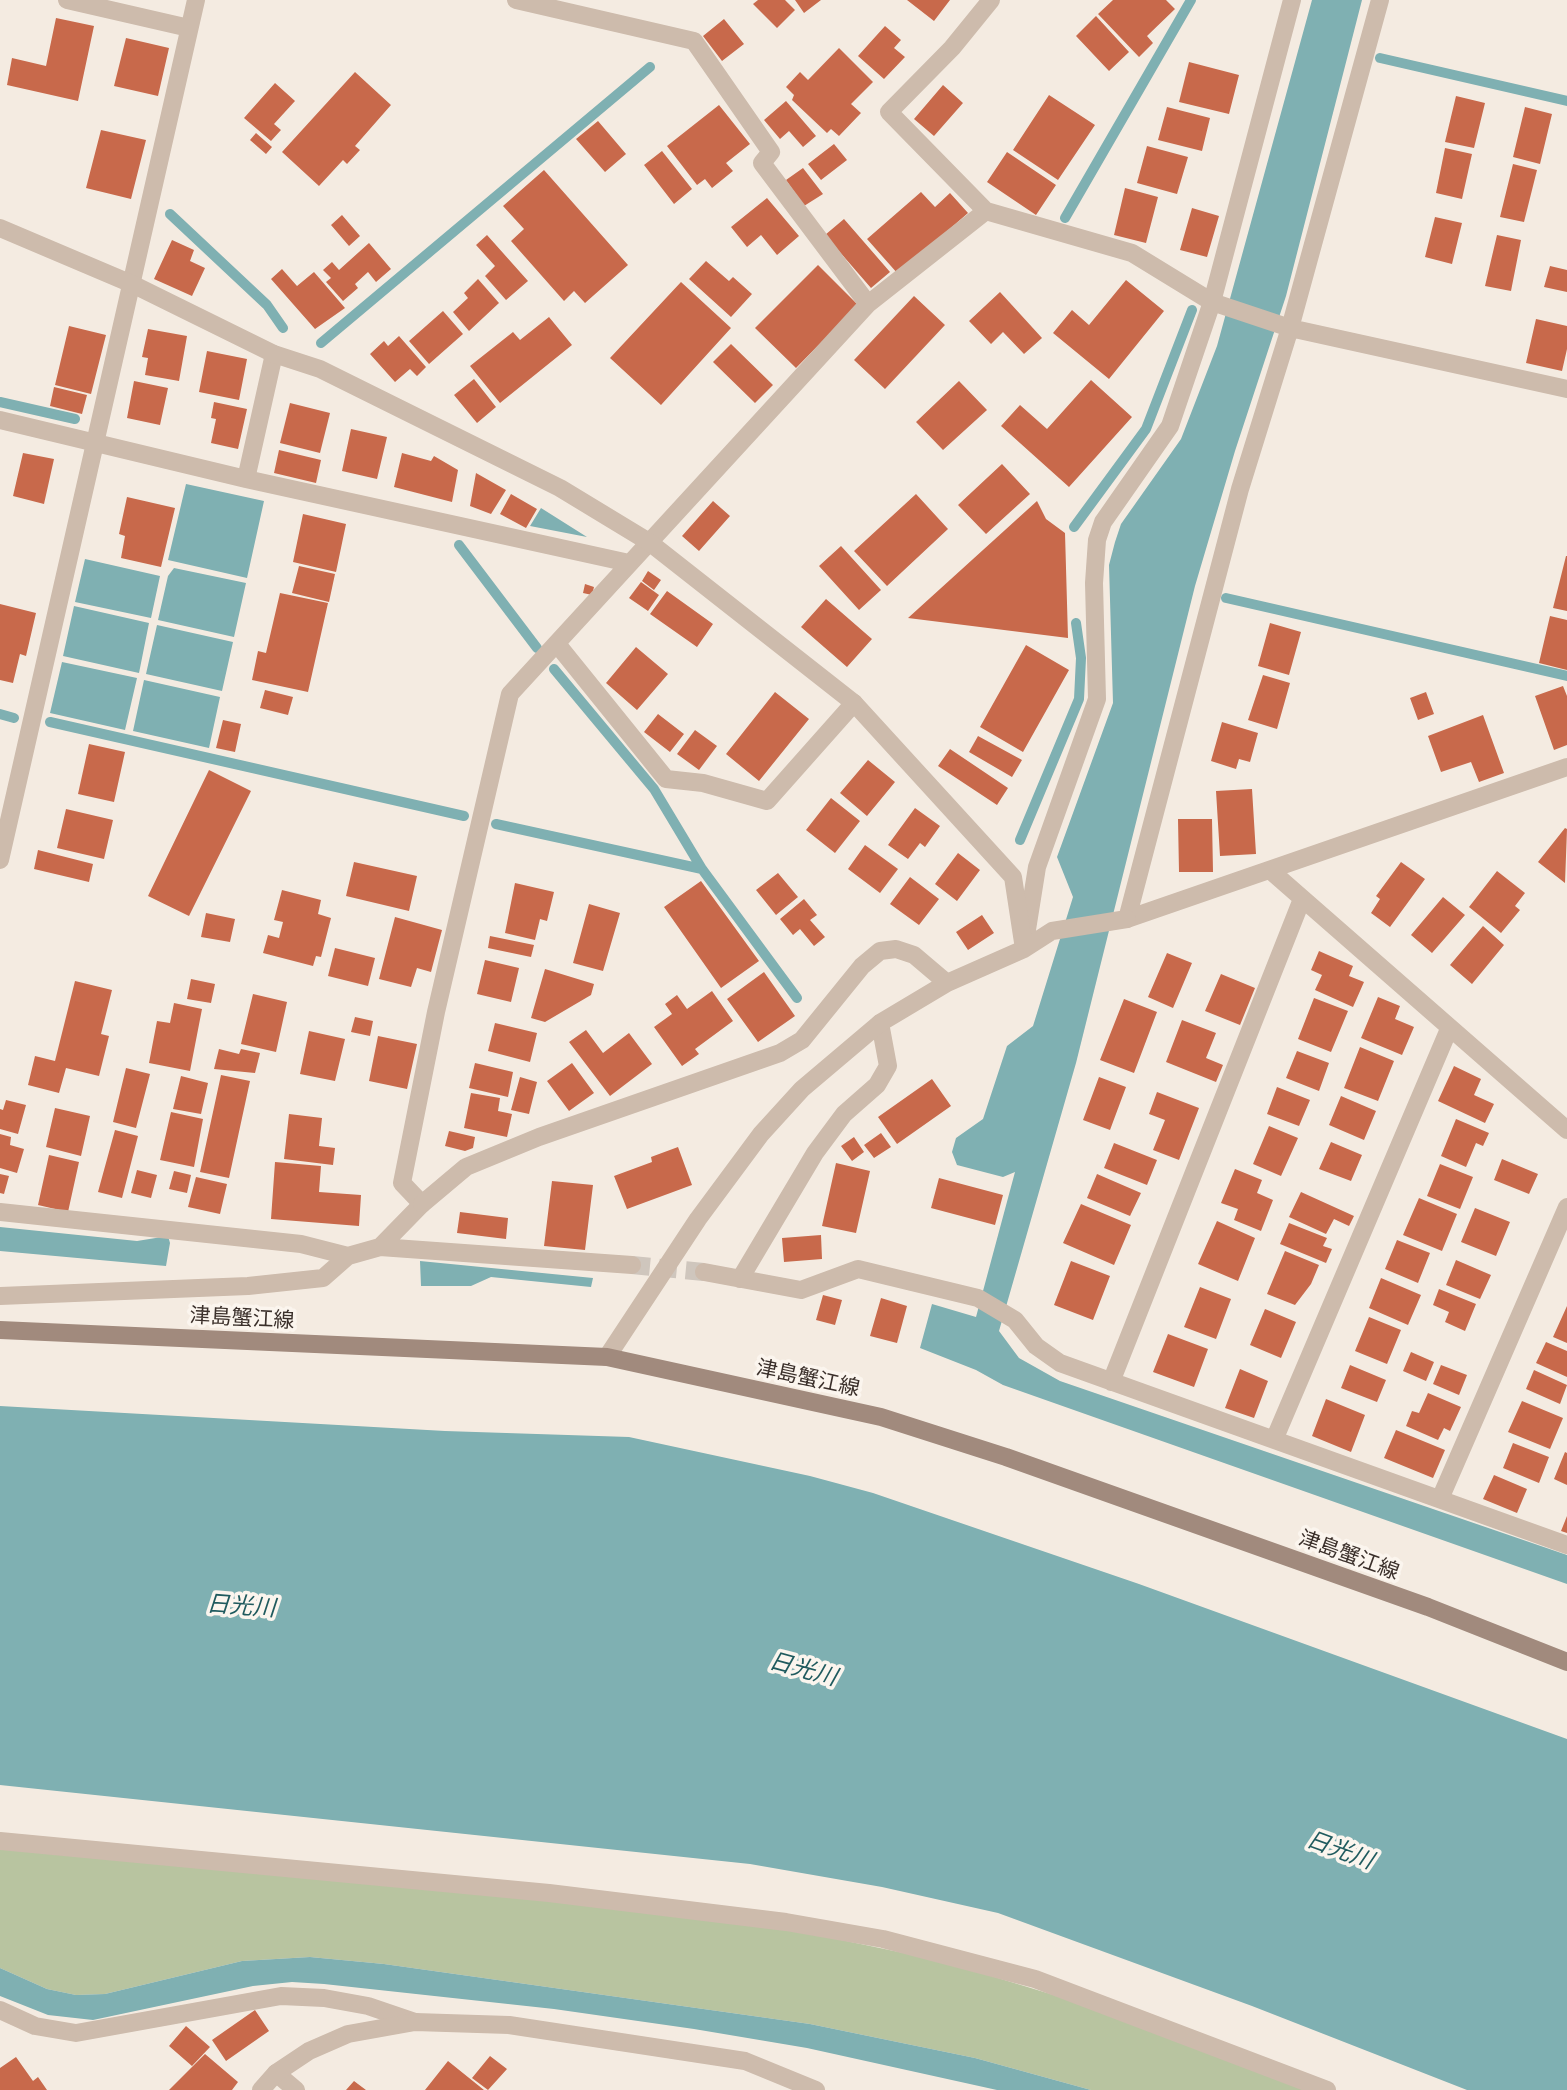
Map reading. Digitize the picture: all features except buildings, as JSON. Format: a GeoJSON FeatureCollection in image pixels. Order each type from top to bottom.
{"type":"FeatureCollection","features":[{"type":"Feature","properties":{"kind":"main road","name":"津島蟹江線"},"geometry":{"type":"LineString","coordinates":[[0,1330],[607,1357],[881,1417],[1006,1457],[1427,1607],[1567,1662]]}},
{"type":"Feature","properties":{"kind":"street"},"geometry":{"type":"LineString","coordinates":[[68,0],[189,28]]}},
{"type":"Feature","properties":{"kind":"street"},"geometry":{"type":"LineString","coordinates":[[0,860],[196,0]]}},
{"type":"Feature","properties":{"kind":"street"},"geometry":{"type":"LineString","coordinates":[[516,0],[694,41],[771,152],[762,163],[867,304]]}},
{"type":"Feature","properties":{"kind":"street"},"geometry":{"type":"LineString","coordinates":[[991,0],[952,48],[889,112],[986,211],[1132,253],[1212,302],[1290,328],[1567,389]]}},
{"type":"Feature","properties":{"kind":"street"},"geometry":{"type":"LineString","coordinates":[[1024,949],[1037,867],[1097,699],[1094,583],[1097,540],[1103,522],[1170,426],[1212,302],[1292,0]]}},
{"type":"Feature","properties":{"kind":"street"},"geometry":{"type":"LineString","coordinates":[[1123,919],[1240,489],[1290,328],[1380,0]]}},
{"type":"Feature","properties":{"kind":"street"},"geometry":{"type":"LineString","coordinates":[[422,1204],[402,1183],[436,1012],[510,694],[867,304],[986,211]]}},
{"type":"Feature","properties":{"kind":"street"},"geometry":{"type":"LineString","coordinates":[[0,228],[132,284],[274,354],[320,369],[560,488],[649,542],[854,703],[1013,877],[1024,949]]}},
{"type":"Feature","properties":{"kind":"street"},"geometry":{"type":"LineString","coordinates":[[246,479],[274,354]]}},
{"type":"Feature","properties":{"kind":"street"},"geometry":{"type":"LineString","coordinates":[[0,420],[246,479],[629,563]]}},
{"type":"Feature","properties":{"kind":"street"},"geometry":{"type":"LineString","coordinates":[[557,644],[666,779],[703,783],[767,801],[854,703]]}},
{"type":"Feature","properties":{"kind":"street"},"geometry":{"type":"LineString","coordinates":[[607,1357],[698,1220],[761,1134],[803,1089],[880,1023],[947,983],[1024,949],[1052,931],[1123,919],[1271,871],[1567,766]]}},
{"type":"Feature","properties":{"kind":"street"},"geometry":{"type":"LineString","coordinates":[[1271,871],[1567,1130]]}},
{"type":"Feature","properties":{"kind":"street"},"geometry":{"type":"LineString","coordinates":[[1111,1382],[1302,899]]}},
{"type":"Feature","properties":{"kind":"street"},"geometry":{"type":"LineString","coordinates":[[380,1247],[422,1204],[466,1167],[539,1137],[779,1053],[802,1040],[837,995],[880,951],[896,950],[914,955],[947,983]]}},
{"type":"Feature","properties":{"kind":"street"},"geometry":{"type":"LineString","coordinates":[[740,1279],[815,1153],[844,1114],[877,1085],[888,1066],[880,1023]]}},
{"type":"Feature","properties":{"kind":"street"},"geometry":{"type":"LineString","coordinates":[[1274,1440],[1449,1029]]}},
{"type":"Feature","properties":{"kind":"street"},"geometry":{"type":"LineString","coordinates":[[1440,1499],[1567,1207]]}},
{"type":"Feature","properties":{"kind":"street"},"geometry":{"type":"LineString","coordinates":[[0,1212],[301,1244],[348,1256]]}},
{"type":"Feature","properties":{"kind":"street"},"geometry":{"type":"LineString","coordinates":[[0,1296],[248,1286],[323,1278],[348,1256],[380,1247],[632,1265]]}},
{"type":"Feature","properties":{"kind":"street"},"geometry":{"type":"LineString","coordinates":[[704,1272],[802,1290],[858,1269],[978,1298],[1015,1321],[1035,1346],[1060,1363],[1567,1545]]}},
{"type":"Feature","properties":{"kind":"street"},"geometry":{"type":"LineString","coordinates":[[0,1841],[549,1893],[786,1922],[883,1939],[1035,1979],[1326,2090]]}},
{"type":"Feature","properties":{"kind":"street"},"geometry":{"type":"LineString","coordinates":[[0,2010],[35,2026],[76,2033],[281,1996],[324,1998],[368,2006],[415,2022]]}},
{"type":"Feature","properties":{"kind":"street"},"geometry":{"type":"LineString","coordinates":[[261,2090],[276,2073],[309,2051],[348,2034],[415,2022],[509,2025],[745,2061],[816,2090]]}},
{"type":"Feature","properties":{"kind":"street"},"geometry":{"type":"LineString","coordinates":[[276,2073],[296,2090]]}},
{"type":"Feature","properties":{"kind":"green space"},"geometry":{"type":"Polygon","coordinates":[[[0,1849],[532,1898],[784,1928],[942,1961],[1080,2003],[1309,2090],[1091,2090],[975,2058],[810,2024],[384,1964],[310,1957],[242,1961],[105,1994],[76,1995],[47,1989],[0,1968],[0,1849]]]}},
{"type":"Feature","properties":{"kind":"water"},"geometry":{"type":"Polygon","coordinates":[[[1312,0],[1362,0],[1286,296],[1235,451],[1195,586],[1076,1063],[999,1331],[1019,1358],[1060,1381],[1567,1555],[1567,1584],[1003,1385],[976,1370],[920,1348],[932,1304],[976,1317],[1015,1172],[1003,1177],[957,1165],[952,1152],[956,1138],[983,1119],[1007,1046],[1033,1026],[1073,897],[1057,857],[1113,703],[1109,565],[1115,542],[1121,524],[1181,439],[1217,346],[1312,0]]]}},
{"type":"Feature","properties":{"kind":"water"},"geometry":{"type":"Polygon","coordinates":[[[186,484],[264,501],[247,578],[168,560],[186,484]]]}},
{"type":"Feature","properties":{"kind":"water"},"geometry":{"type":"Polygon","coordinates":[[[541,508],[587,537],[530,526],[541,508]]]}},
{"type":"Feature","properties":{"kind":"water"},"geometry":{"type":"Polygon","coordinates":[[[85,559],[160,576],[151,618],[75,602],[85,559]]]}},
{"type":"Feature","properties":{"kind":"water"},"geometry":{"type":"Polygon","coordinates":[[[174,568],[246,583],[234,637],[158,620],[168,576],[174,568]]]}},
{"type":"Feature","properties":{"kind":"water"},"geometry":{"type":"Polygon","coordinates":[[[74,606],[149,623],[139,673],[63,656],[74,606]]]}},
{"type":"Feature","properties":{"kind":"water"},"geometry":{"type":"Polygon","coordinates":[[[157,625],[233,642],[222,691],[146,674],[157,625]]]}},
{"type":"Feature","properties":{"kind":"water"},"geometry":{"type":"Polygon","coordinates":[[[62,662],[137,678],[125,730],[50,713],[62,662]]]}},
{"type":"Feature","properties":{"kind":"water"},"geometry":{"type":"Polygon","coordinates":[[[144,680],[220,697],[209,748],[133,731],[144,680]]]}},
{"type":"Feature","properties":{"kind":"water"},"geometry":{"type":"Polygon","coordinates":[[[0,1227],[137,1241],[168,1236],[170,1243],[166,1266],[0,1251],[0,1227]]]}},
{"type":"Feature","properties":{"kind":"water"},"geometry":{"type":"Polygon","coordinates":[[[420,1261],[593,1278],[591,1287],[491,1277],[471,1286],[421,1286],[420,1261]]]}},
{"type":"Feature","properties":{"kind":"water","name":"日光川"},"geometry":{"type":"Polygon","coordinates":[[[0,1406],[445,1431],[629,1437],[810,1476],[873,1493],[1139,1584],[1567,1739],[1567,2090],[1467,2090],[1252,2006],[998,1913],[882,1887],[750,1864],[0,1785],[0,1406]]]}},
{"type":"Feature","properties":{"kind":"water"},"geometry":{"type":"Polygon","coordinates":[[[310,1957],[384,1964],[810,2024],[975,2058],[1091,2090],[997,2090],[807,2048],[694,2029],[554,2009],[324,1984],[292,1982],[253,1986],[93,2020],[48,2015],[0,1996],[0,1968],[47,1989],[76,1995],[105,1994],[242,1961],[310,1957]]]}},
{"type":"Feature","properties":{"kind":"waterway"},"geometry":{"type":"LineString","coordinates":[[1065,218],[1191,0]]}},
{"type":"Feature","properties":{"kind":"waterway"},"geometry":{"type":"LineString","coordinates":[[1380,58],[1567,101]]}},
{"type":"Feature","properties":{"kind":"waterway"},"geometry":{"type":"LineString","coordinates":[[321,343],[650,67]]}},
{"type":"Feature","properties":{"kind":"waterway"},"geometry":{"type":"LineString","coordinates":[[170,214],[267,305],[283,328]]}},
{"type":"Feature","properties":{"kind":"waterway"},"geometry":{"type":"LineString","coordinates":[[1074,527],[1146,429],[1192,310]]}},
{"type":"Feature","properties":{"kind":"waterway"},"geometry":{"type":"LineString","coordinates":[[0,402],[75,419]]}},
{"type":"Feature","properties":{"kind":"waterway"},"geometry":{"type":"LineString","coordinates":[[459,545],[537,648]]}},
{"type":"Feature","properties":{"kind":"waterway"},"geometry":{"type":"LineString","coordinates":[[1226,598],[1567,676]]}},
{"type":"Feature","properties":{"kind":"waterway"},"geometry":{"type":"LineString","coordinates":[[1020,840],[1079,699],[1081,658],[1076,623]]}},
{"type":"Feature","properties":{"kind":"waterway"},"geometry":{"type":"LineString","coordinates":[[554,669],[654,789],[702,869],[797,998]]}},
{"type":"Feature","properties":{"kind":"waterway"},"geometry":{"type":"LineString","coordinates":[[0,714],[14,718]]}},
{"type":"Feature","properties":{"kind":"waterway"},"geometry":{"type":"LineString","coordinates":[[50,722],[464,816]]}},
{"type":"Feature","properties":{"kind":"waterway"},"geometry":{"type":"LineString","coordinates":[[496,824],[702,869]]}},
{"type":"Feature","properties":{"kind":"tunnel"},"geometry":{"type":"LineString","coordinates":[[632,1265],[704,1272]]}}]}
